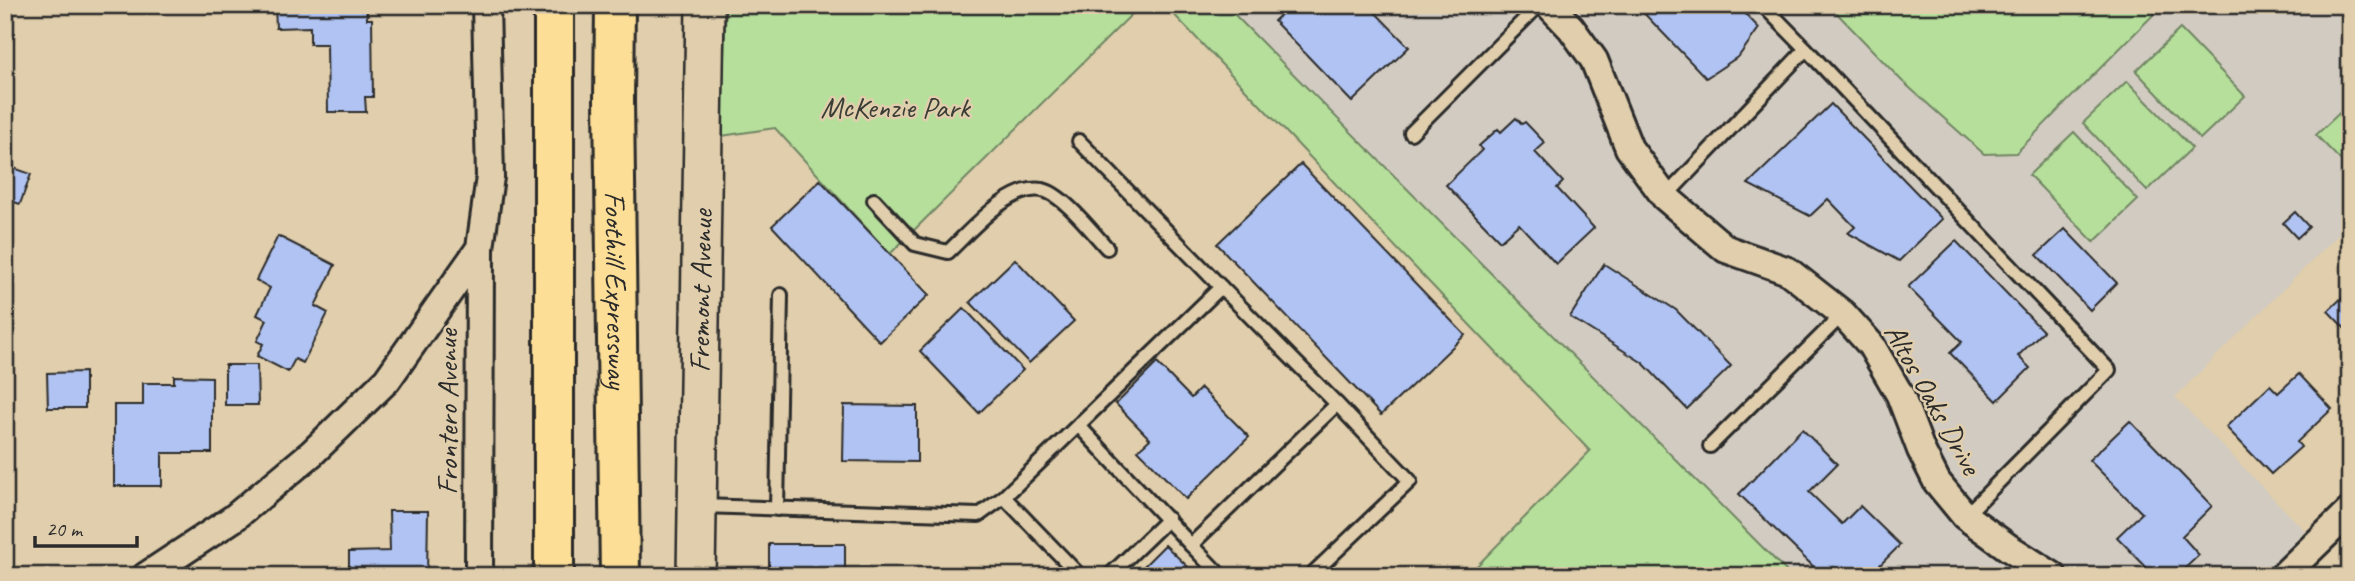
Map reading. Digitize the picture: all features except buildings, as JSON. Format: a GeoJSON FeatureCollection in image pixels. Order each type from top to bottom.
{"type":"FeatureCollection","features":[{"type":"Feature","properties":{"kind":"highway","name":"Foothill Expressway"},"geometry":{"type":"LineString","coordinates":[[554,5],[554,576]]}},
{"type":"Feature","properties":{"kind":"highway","name":"Foothill Expressway"},"geometry":{"type":"LineString","coordinates":[[615,5],[620,576]]}},
{"type":"Feature","properties":{"kind":"street","name":"Frontero Avenue"},"geometry":{"type":"LineString","coordinates":[[479,576],[480,248],[490,177],[486,5]]}},
{"type":"Feature","properties":{"kind":"street","name":"Fremont Avenue"},"geometry":{"type":"LineString","coordinates":[[696,576],[705,5]]}},
{"type":"Feature","properties":{"kind":"street","name":"Altos Oaks Drive"},"geometry":{"type":"LineString","coordinates":[[1549,5],[1571,28],[1594,60],[1629,148],[1665,197],[1726,249],[1788,271],[1843,314],[1871,345],[1900,395],[1921,450],[1937,482],[1965,516],[2008,548],[2053,576]]}},
{"type":"Feature","properties":{"kind":"street"},"geometry":{"type":"LineString","coordinates":[[146,576],[234,518],[312,453],[350,417],[387,380],[480,248]]}},
{"type":"Feature","properties":{"kind":"street"},"geometry":{"type":"LineString","coordinates":[[2283,576],[2350,511]]}},
{"type":"Feature","properties":{"kind":"lane"},"geometry":{"type":"LineString","coordinates":[[1411,133],[1539,5]]}},
{"type":"Feature","properties":{"kind":"lane"},"geometry":{"type":"LineString","coordinates":[[1763,5],[2109,370],[1965,516]]}},
{"type":"Feature","properties":{"kind":"lane"},"geometry":{"type":"LineString","coordinates":[[1665,197],[1806,49]]}},
{"type":"Feature","properties":{"kind":"lane"},"geometry":{"type":"LineString","coordinates":[[1079,141],[1410,481],[1310,576]]}},
{"type":"Feature","properties":{"kind":"lane"},"geometry":{"type":"LineString","coordinates":[[874,201],[915,244],[948,252],[994,207],[1025,192],[1042,190],[1056,197],[1107,248]]}},
{"type":"Feature","properties":{"kind":"lane"},"geometry":{"type":"LineString","coordinates":[[697,506],[979,515],[1004,496],[1221,286]]}},
{"type":"Feature","properties":{"kind":"lane"},"geometry":{"type":"LineString","coordinates":[[777,509],[781,295]]}},
{"type":"Feature","properties":{"kind":"lane"},"geometry":{"type":"LineString","coordinates":[[1710,446],[1843,314]]}},
{"type":"Feature","properties":{"kind":"lane"},"geometry":{"type":"LineString","coordinates":[[1191,545],[1337,404]]}},
{"type":"Feature","properties":{"kind":"lane"},"geometry":{"type":"LineString","coordinates":[[1078,425],[1221,576]]}},
{"type":"Feature","properties":{"kind":"lane"},"geometry":{"type":"LineString","coordinates":[[1004,496],[1080,576]]}},
{"type":"Feature","properties":{"kind":"lane"},"geometry":{"type":"LineString","coordinates":[[1109,576],[1168,519]]}},
{"type":"Feature","properties":{"kind":"shaded area"},"geometry":{"type":"Polygon","coordinates":[[[1225,5],[2350,5],[2350,223],[2175,397],[2305,531],[2265,576],[1791,576],[1225,5]]]}},
{"type":"Feature","properties":{"kind":"green space","name":"McKenzie Park"},"geometry":{"type":"Polygon","coordinates":[[[726,5],[1141,5],[890,254],[775,128],[721,136],[726,5]]]}},
{"type":"Feature","properties":{"kind":"green space"},"geometry":{"type":"Polygon","coordinates":[[[1165,5],[1225,5],[1791,576],[1467,576],[1590,451],[1165,5]]]}},
{"type":"Feature","properties":{"kind":"green space"},"geometry":{"type":"Polygon","coordinates":[[[1829,5],[2163,5],[2016,153],[1984,154],[1902,81],[1829,5]]]}},
{"type":"Feature","properties":{"kind":"green space"},"geometry":{"type":"Polygon","coordinates":[[[2180,29],[2245,96],[2200,139],[2136,71],[2180,29]]]}},
{"type":"Feature","properties":{"kind":"green space"},"geometry":{"type":"Polygon","coordinates":[[[2127,81],[2192,148],[2147,191],[2083,123],[2127,81]]]}},
{"type":"Feature","properties":{"kind":"green space"},"geometry":{"type":"Polygon","coordinates":[[[2350,103],[2350,170],[2316,135],[2350,103]]]}},
{"type":"Feature","properties":{"kind":"green space"},"geometry":{"type":"Polygon","coordinates":[[[2074,132],[2138,200],[2094,242],[2029,175],[2074,132]]]}}]}
